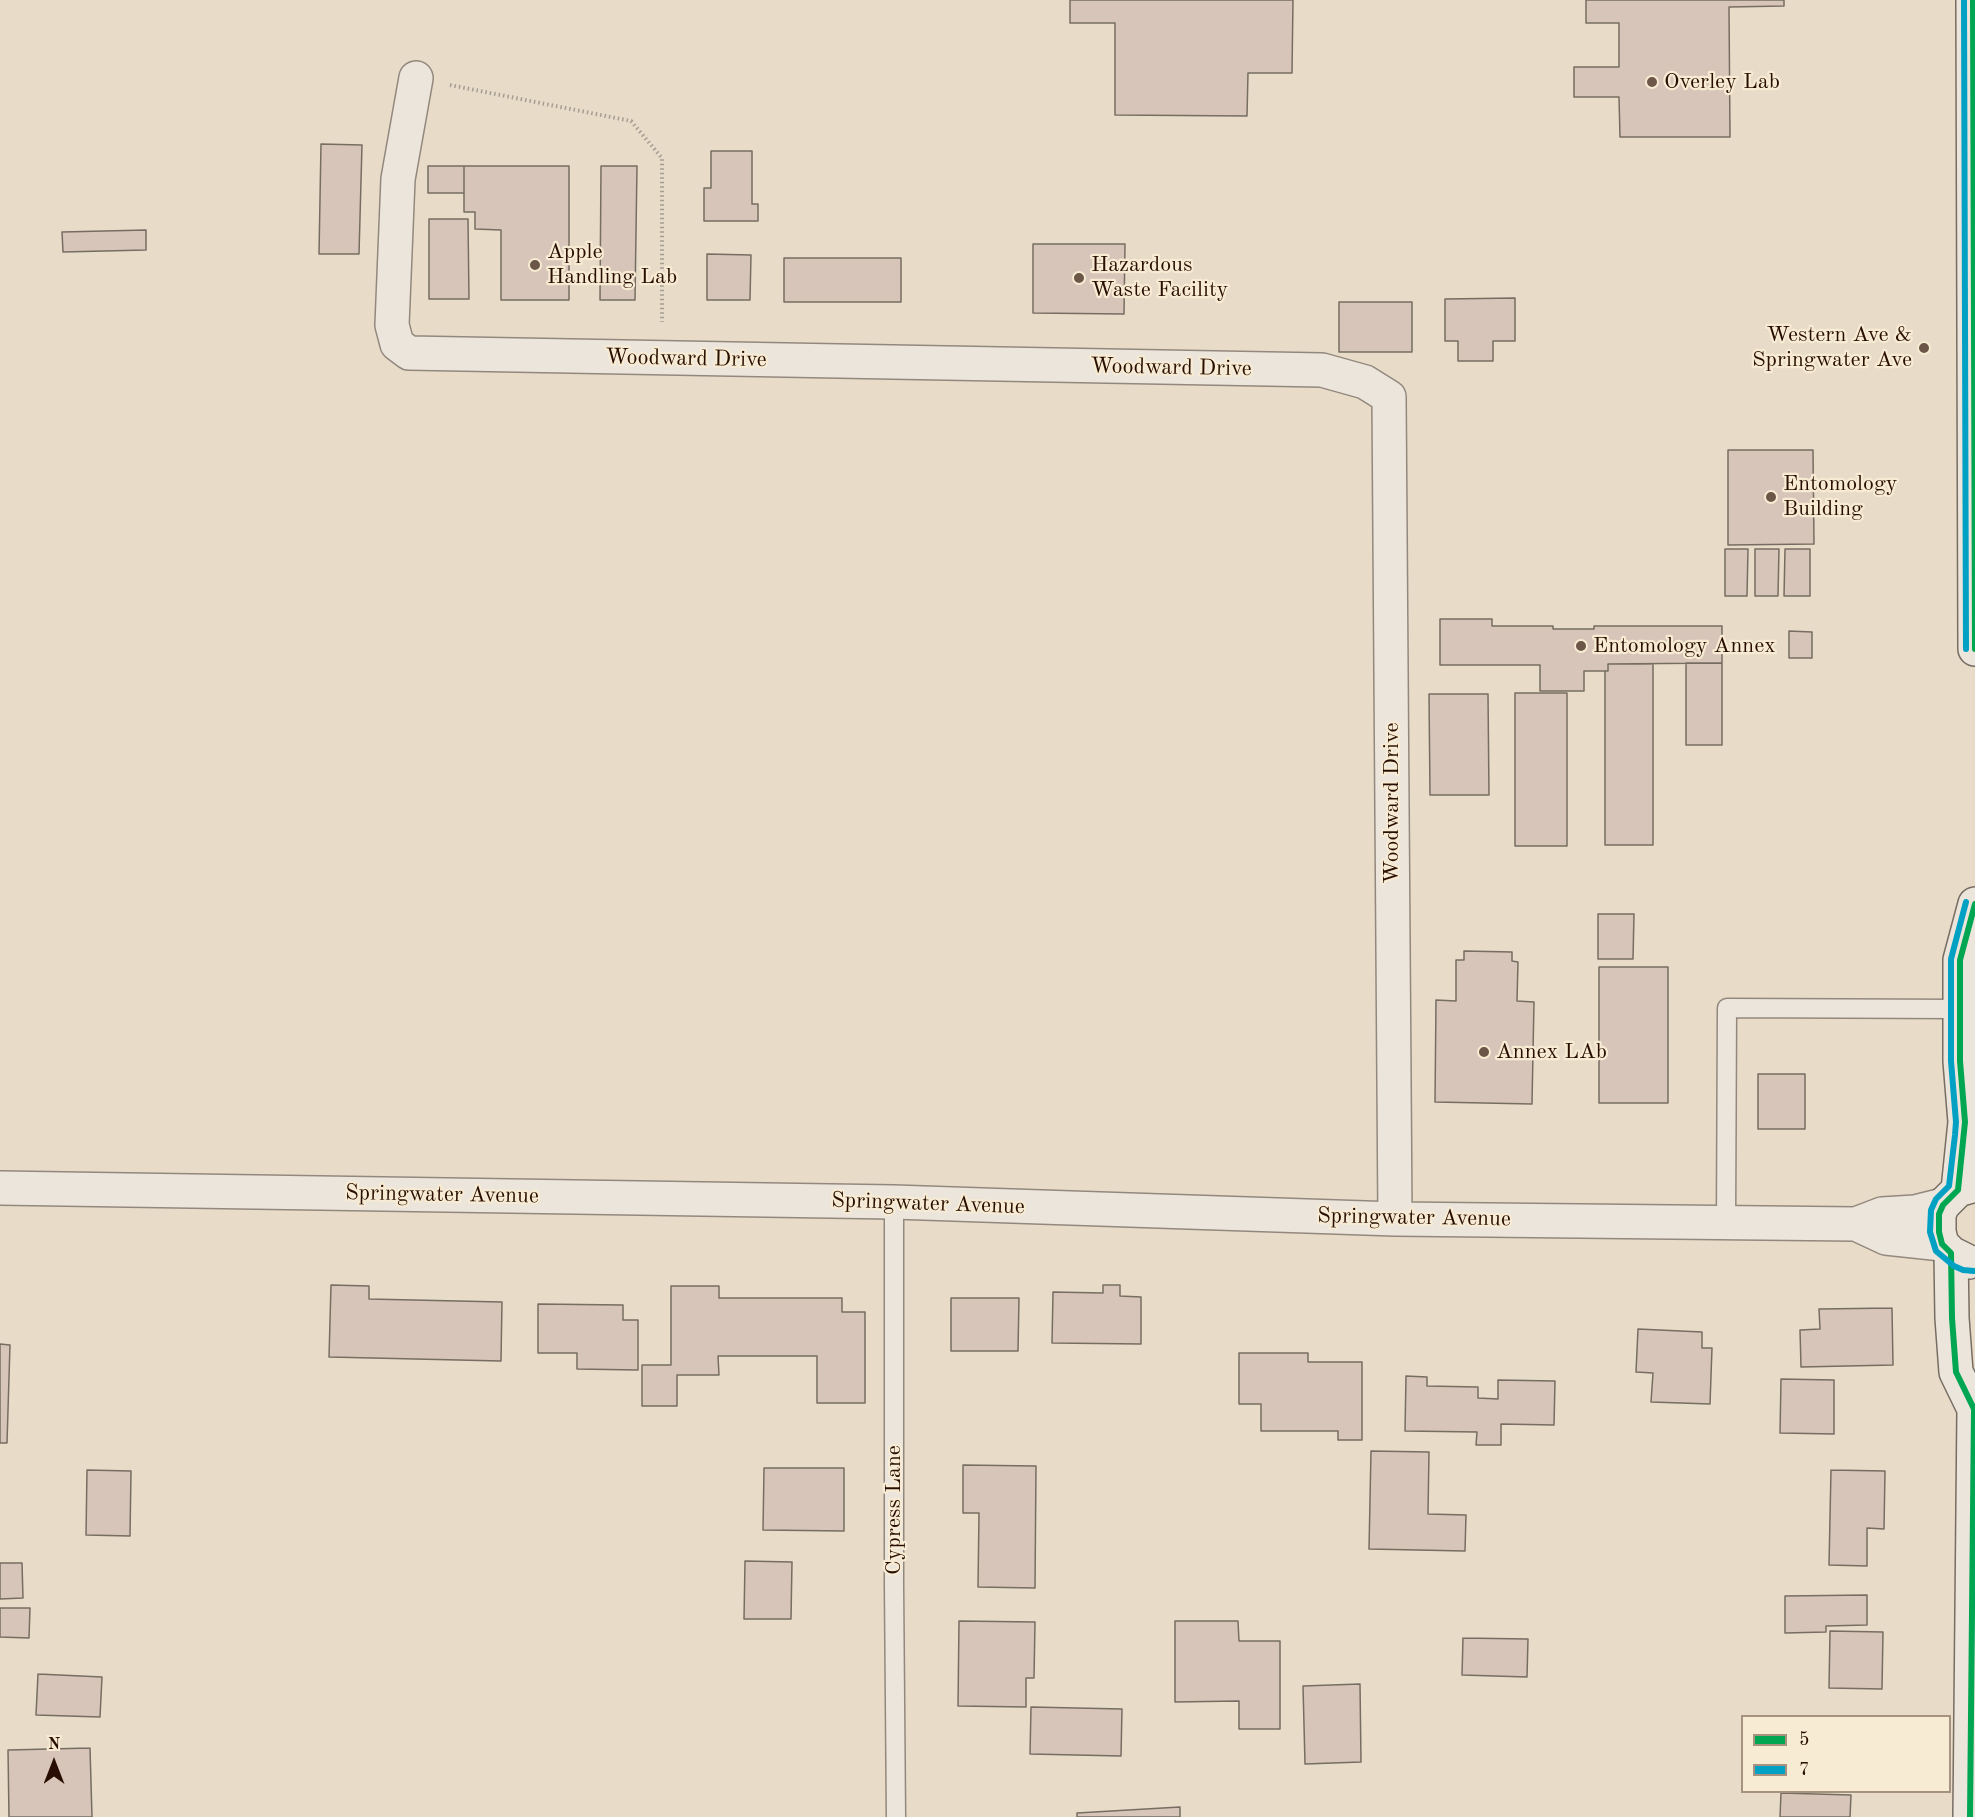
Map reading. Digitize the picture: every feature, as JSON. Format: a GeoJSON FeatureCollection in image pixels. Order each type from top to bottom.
{"type":"FeatureCollection","features":[{"type":"Feature","properties":{"kind":"street"},"geometry":{"type":"LineString","coordinates":[[1973,0],[1975,649]]}},
{"type":"Feature","properties":{"kind":"street","name":"Woodward Drive"},"geometry":{"type":"LineString","coordinates":[[416,78],[398,179],[392,325],[397,344],[409,353],[1322,370],[1365,382],[1389,397],[1395,1219]]}},
{"type":"Feature","properties":{"kind":"street"},"geometry":{"type":"LineString","coordinates":[[1970,1817],[1974,1407],[1956,1371],[1952,1318],[1956,1253],[1939,1232],[1939,1214],[1958,1193],[1965,1122],[1960,1061],[1960,960],[1975,904]]}},
{"type":"Feature","properties":{"kind":"street","name":"Springwater Avenue"},"geometry":{"type":"LineString","coordinates":[[0,1188],[894,1202],[1395,1219],[1856,1224],[1882,1214],[1915,1212],[1958,1193]]}},
{"type":"Feature","properties":{"kind":"street","name":"Springwater Avenue"},"geometry":{"type":"LineString","coordinates":[[1856,1224],[1886,1238],[1956,1253]]}},
{"type":"Feature","properties":{"kind":"lane"},"geometry":{"type":"LineString","coordinates":[[1726,1222],[1727,1008],[1959,1009]]}},
{"type":"Feature","properties":{"kind":"lane","name":"Cypress Lane"},"geometry":{"type":"LineString","coordinates":[[894,1202],[896,1817]]}},
{"type":"Feature","properties":{"kind":"path"},"geometry":{"type":"LineString","coordinates":[[416,78],[631,121],[662,158],[662,358]]}},
{"type":"Feature","properties":{"kind":"building"},"geometry":{"type":"Polygon","coordinates":[[[1070,0],[1293,0],[1292,73],[1248,73],[1247,116],[1115,115],[1115,23],[1070,23],[1070,0]]]}},
{"type":"Feature","properties":{"kind":"building","name":"Overley Lab"},"geometry":{"type":"Polygon","coordinates":[[[1586,0],[1784,0],[1784,6],[1729,7],[1730,137],[1620,137],[1619,97],[1574,97],[1574,67],[1619,67],[1619,23],[1586,23],[1586,0]]]}},
{"type":"Feature","properties":{"kind":"building"},"geometry":{"type":"Polygon","coordinates":[[[321,144],[362,145],[359,254],[319,254],[321,144]]]}},
{"type":"Feature","properties":{"kind":"building"},"geometry":{"type":"Polygon","coordinates":[[[711,151],[752,151],[752,204],[758,204],[758,221],[704,221],[704,188],[711,188],[711,151]]]}},
{"type":"Feature","properties":{"kind":"building"},"geometry":{"type":"Polygon","coordinates":[[[428,166],[464,166],[464,193],[428,193],[428,166]]]}},
{"type":"Feature","properties":{"kind":"building","name":"Apple Handling Lab"},"geometry":{"type":"Polygon","coordinates":[[[464,166],[569,166],[569,300],[501,300],[501,230],[475,229],[475,212],[464,212],[464,166]]]}},
{"type":"Feature","properties":{"kind":"building"},"geometry":{"type":"Polygon","coordinates":[[[601,166],[637,166],[635,300],[600,300],[601,166]]]}},
{"type":"Feature","properties":{"kind":"building"},"geometry":{"type":"Polygon","coordinates":[[[429,219],[468,219],[469,299],[429,299],[429,219]]]}},
{"type":"Feature","properties":{"kind":"building"},"geometry":{"type":"Polygon","coordinates":[[[146,230],[146,250],[63,252],[62,232],[146,230]]]}},
{"type":"Feature","properties":{"kind":"building","name":"Hazardous Waste Facility"},"geometry":{"type":"Polygon","coordinates":[[[1033,244],[1125,244],[1124,314],[1033,313],[1033,244]]]}},
{"type":"Feature","properties":{"kind":"building"},"geometry":{"type":"Polygon","coordinates":[[[707,254],[751,255],[750,300],[707,300],[707,254]]]}},
{"type":"Feature","properties":{"kind":"building"},"geometry":{"type":"Polygon","coordinates":[[[784,258],[901,258],[901,302],[784,302],[784,258]]]}},
{"type":"Feature","properties":{"kind":"building"},"geometry":{"type":"Polygon","coordinates":[[[1515,298],[1515,341],[1493,341],[1493,361],[1458,361],[1458,341],[1445,341],[1445,299],[1515,298]]]}},
{"type":"Feature","properties":{"kind":"building"},"geometry":{"type":"Polygon","coordinates":[[[1339,302],[1412,302],[1412,352],[1339,352],[1339,302]]]}},
{"type":"Feature","properties":{"kind":"building","name":"Entomology Building"},"geometry":{"type":"Polygon","coordinates":[[[1728,450],[1813,450],[1814,544],[1728,545],[1728,450]]]}},
{"type":"Feature","properties":{"kind":"building"},"geometry":{"type":"Polygon","coordinates":[[[1725,549],[1748,549],[1747,596],[1725,596],[1725,549]]]}},
{"type":"Feature","properties":{"kind":"building"},"geometry":{"type":"Polygon","coordinates":[[[1755,549],[1779,549],[1778,596],[1755,596],[1755,549]]]}},
{"type":"Feature","properties":{"kind":"building"},"geometry":{"type":"Polygon","coordinates":[[[1785,549],[1810,549],[1810,596],[1784,596],[1785,549]]]}},
{"type":"Feature","properties":{"kind":"building","name":"Entomology Annex"},"geometry":{"type":"Polygon","coordinates":[[[1440,619],[1492,619],[1492,626],[1553,626],[1553,629],[1594,629],[1594,626],[1722,626],[1722,663],[1608,664],[1608,671],[1584,671],[1584,691],[1540,691],[1540,665],[1440,665],[1440,619]]]}},
{"type":"Feature","properties":{"kind":"building"},"geometry":{"type":"Polygon","coordinates":[[[1789,631],[1812,632],[1812,658],[1789,658],[1789,631]]]}},
{"type":"Feature","properties":{"kind":"building"},"geometry":{"type":"Polygon","coordinates":[[[1686,663],[1722,663],[1722,745],[1686,745],[1686,663]]]}},
{"type":"Feature","properties":{"kind":"building"},"geometry":{"type":"Polygon","coordinates":[[[1608,664],[1653,664],[1653,845],[1605,845],[1605,671],[1608,671],[1608,664]]]}},
{"type":"Feature","properties":{"kind":"building"},"geometry":{"type":"Polygon","coordinates":[[[1515,693],[1567,693],[1567,846],[1515,846],[1515,693]]]}},
{"type":"Feature","properties":{"kind":"building"},"geometry":{"type":"Polygon","coordinates":[[[1429,694],[1488,694],[1489,795],[1430,795],[1429,694]]]}},
{"type":"Feature","properties":{"kind":"building"},"geometry":{"type":"Polygon","coordinates":[[[1598,914],[1634,914],[1633,959],[1598,959],[1598,914]]]}},
{"type":"Feature","properties":{"kind":"building","name":"Annex LAb"},"geometry":{"type":"Polygon","coordinates":[[[1464,951],[1512,952],[1512,961],[1518,962],[1517,1001],[1534,1002],[1532,1104],[1435,1102],[1436,1000],[1456,1001],[1456,960],[1464,960],[1464,951]]]}},
{"type":"Feature","properties":{"kind":"building"},"geometry":{"type":"Polygon","coordinates":[[[1599,967],[1668,967],[1668,1103],[1599,1103],[1599,967]]]}},
{"type":"Feature","properties":{"kind":"building"},"geometry":{"type":"Polygon","coordinates":[[[1758,1074],[1805,1074],[1805,1129],[1758,1129],[1758,1074]]]}},
{"type":"Feature","properties":{"kind":"building"},"geometry":{"type":"Polygon","coordinates":[[[331,1285],[369,1286],[369,1299],[502,1302],[501,1361],[329,1357],[331,1285]]]}},
{"type":"Feature","properties":{"kind":"building"},"geometry":{"type":"Polygon","coordinates":[[[1103,1285],[1120,1285],[1120,1296],[1141,1297],[1141,1344],[1052,1343],[1053,1292],[1103,1293],[1103,1285]]]}},
{"type":"Feature","properties":{"kind":"building"},"geometry":{"type":"Polygon","coordinates":[[[671,1286],[719,1286],[719,1298],[842,1298],[842,1312],[865,1312],[865,1403],[817,1403],[817,1356],[718,1356],[719,1375],[677,1375],[677,1406],[642,1406],[642,1365],[671,1365],[671,1286]]]}},
{"type":"Feature","properties":{"kind":"building"},"geometry":{"type":"Polygon","coordinates":[[[951,1298],[1019,1298],[1018,1351],[951,1351],[951,1298]]]}},
{"type":"Feature","properties":{"kind":"building"},"geometry":{"type":"Polygon","coordinates":[[[538,1304],[623,1305],[623,1320],[638,1320],[638,1370],[577,1369],[577,1353],[538,1353],[538,1304]]]}},
{"type":"Feature","properties":{"kind":"building"},"geometry":{"type":"Polygon","coordinates":[[[1892,1308],[1893,1365],[1801,1367],[1800,1330],[1820,1329],[1819,1309],[1892,1308]]]}},
{"type":"Feature","properties":{"kind":"building"},"geometry":{"type":"Polygon","coordinates":[[[1638,1329],[1702,1332],[1702,1348],[1712,1348],[1710,1404],[1651,1402],[1653,1373],[1636,1372],[1638,1329]]]}},
{"type":"Feature","properties":{"kind":"building"},"geometry":{"type":"Polygon","coordinates":[[[0,1344],[10,1345],[7,1443],[0,1443],[0,1344]]]}},
{"type":"Feature","properties":{"kind":"building"},"geometry":{"type":"Polygon","coordinates":[[[1239,1353],[1308,1353],[1308,1362],[1362,1362],[1362,1440],[1338,1440],[1338,1431],[1261,1431],[1261,1404],[1239,1404],[1239,1353]]]}},
{"type":"Feature","properties":{"kind":"building"},"geometry":{"type":"Polygon","coordinates":[[[1406,1376],[1427,1377],[1427,1386],[1478,1387],[1478,1398],[1498,1399],[1498,1380],[1555,1381],[1554,1425],[1501,1424],[1501,1445],[1476,1445],[1477,1432],[1405,1431],[1406,1376]]]}},
{"type":"Feature","properties":{"kind":"building"},"geometry":{"type":"Polygon","coordinates":[[[1781,1379],[1834,1380],[1834,1434],[1780,1433],[1781,1379]]]}},
{"type":"Feature","properties":{"kind":"building"},"geometry":{"type":"Polygon","coordinates":[[[1371,1451],[1429,1452],[1428,1514],[1466,1515],[1465,1551],[1369,1549],[1371,1451]]]}},
{"type":"Feature","properties":{"kind":"building"},"geometry":{"type":"Polygon","coordinates":[[[963,1465],[1036,1466],[1035,1588],[978,1587],[979,1513],[963,1513],[963,1465]]]}},
{"type":"Feature","properties":{"kind":"building"},"geometry":{"type":"Polygon","coordinates":[[[764,1468],[844,1468],[844,1531],[763,1530],[764,1468]]]}},
{"type":"Feature","properties":{"kind":"building"},"geometry":{"type":"Polygon","coordinates":[[[87,1470],[131,1471],[130,1536],[86,1535],[87,1470]]]}},
{"type":"Feature","properties":{"kind":"building"},"geometry":{"type":"Polygon","coordinates":[[[1831,1470],[1885,1471],[1884,1529],[1867,1528],[1867,1566],[1829,1565],[1831,1470]]]}},
{"type":"Feature","properties":{"kind":"building"},"geometry":{"type":"Polygon","coordinates":[[[745,1561],[792,1562],[791,1619],[744,1619],[745,1561]]]}},
{"type":"Feature","properties":{"kind":"building"},"geometry":{"type":"Polygon","coordinates":[[[0,1563],[22,1563],[23,1598],[0,1599],[0,1563]]]}},
{"type":"Feature","properties":{"kind":"building"},"geometry":{"type":"Polygon","coordinates":[[[1867,1595],[1867,1625],[1826,1626],[1826,1632],[1785,1633],[1785,1596],[1867,1595]]]}},
{"type":"Feature","properties":{"kind":"building"},"geometry":{"type":"Polygon","coordinates":[[[0,1608],[30,1608],[29,1638],[0,1637],[0,1608]]]}},
{"type":"Feature","properties":{"kind":"building"},"geometry":{"type":"Polygon","coordinates":[[[959,1621],[1035,1622],[1034,1678],[1026,1678],[1026,1707],[958,1706],[959,1621]]]}},
{"type":"Feature","properties":{"kind":"building"},"geometry":{"type":"Polygon","coordinates":[[[1175,1621],[1238,1621],[1239,1641],[1280,1641],[1280,1729],[1239,1729],[1239,1701],[1175,1702],[1175,1621]]]}},
{"type":"Feature","properties":{"kind":"building"},"geometry":{"type":"Polygon","coordinates":[[[1830,1631],[1883,1632],[1882,1689],[1829,1688],[1830,1631]]]}},
{"type":"Feature","properties":{"kind":"building"},"geometry":{"type":"Polygon","coordinates":[[[1463,1638],[1528,1639],[1527,1677],[1462,1675],[1463,1638]]]}},
{"type":"Feature","properties":{"kind":"building"},"geometry":{"type":"Polygon","coordinates":[[[38,1674],[102,1677],[100,1717],[36,1715],[38,1674]]]}},
{"type":"Feature","properties":{"kind":"building"},"geometry":{"type":"Polygon","coordinates":[[[1360,1684],[1361,1762],[1305,1764],[1303,1686],[1360,1684]]]}},
{"type":"Feature","properties":{"kind":"building"},"geometry":{"type":"Polygon","coordinates":[[[1031,1707],[1122,1709],[1121,1756],[1030,1754],[1031,1707]]]}},
{"type":"Feature","properties":{"kind":"building"},"geometry":{"type":"Polygon","coordinates":[[[90,1748],[92,1817],[9,1817],[8,1750],[90,1748]]]}},
{"type":"Feature","properties":{"kind":"building"},"geometry":{"type":"Polygon","coordinates":[[[1781,1793],[1851,1795],[1850,1817],[1780,1817],[1781,1793]]]}},
{"type":"Feature","properties":{"kind":"building"},"geometry":{"type":"Polygon","coordinates":[[[1180,1807],[1180,1817],[1077,1817],[1077,1813],[1180,1807]]]}},
{"type":"Feature","properties":{"kind":"transit line","name":"7"},"geometry":{"type":"LineString","coordinates":[[1964,0],[1966,649]]}},
{"type":"Feature","properties":{"kind":"transit line","name":"5"},"geometry":{"type":"LineString","coordinates":[[1973,0],[1975,649]]}},
{"type":"Feature","properties":{"kind":"transit line","name":"7"},"geometry":{"type":"LineString","coordinates":[[1966,902],[1951,959],[1951,1061],[1955,1135],[1949,1186],[1936,1199],[1931,1210],[1930,1232],[1936,1251],[1954,1266],[1974,1271]]}},
{"type":"Feature","properties":{"kind":"transit line","name":"5"},"geometry":{"type":"LineString","coordinates":[[1970,1817],[1974,1409],[1956,1372],[1951,1253],[1942,1244],[1939,1214],[1943,1205],[1958,1190],[1965,1122],[1960,1061],[1960,960],[1975,904]]}},
{"type":"Feature","properties":{"kind":"place","name":"Overley Lab"},"geometry":{"type":"Point","coordinates":[1652,82]}},
{"type":"Feature","properties":{"kind":"place","name":"Apple Handling Lab"},"geometry":{"type":"Point","coordinates":[535,265]}},
{"type":"Feature","properties":{"kind":"place","name":"Hazardous Waste Facility"},"geometry":{"type":"Point","coordinates":[1079,278]}},
{"type":"Feature","properties":{"kind":"place","name":"Western Ave & Springwater Ave"},"geometry":{"type":"Point","coordinates":[1924,348]}},
{"type":"Feature","properties":{"kind":"place","name":"Entomology Building"},"geometry":{"type":"Point","coordinates":[1771,497]}},
{"type":"Feature","properties":{"kind":"place","name":"Entomology Annex"},"geometry":{"type":"Point","coordinates":[1581,646]}},
{"type":"Feature","properties":{"kind":"place","name":"Annex LAb"},"geometry":{"type":"Point","coordinates":[1484,1052]}}]}
